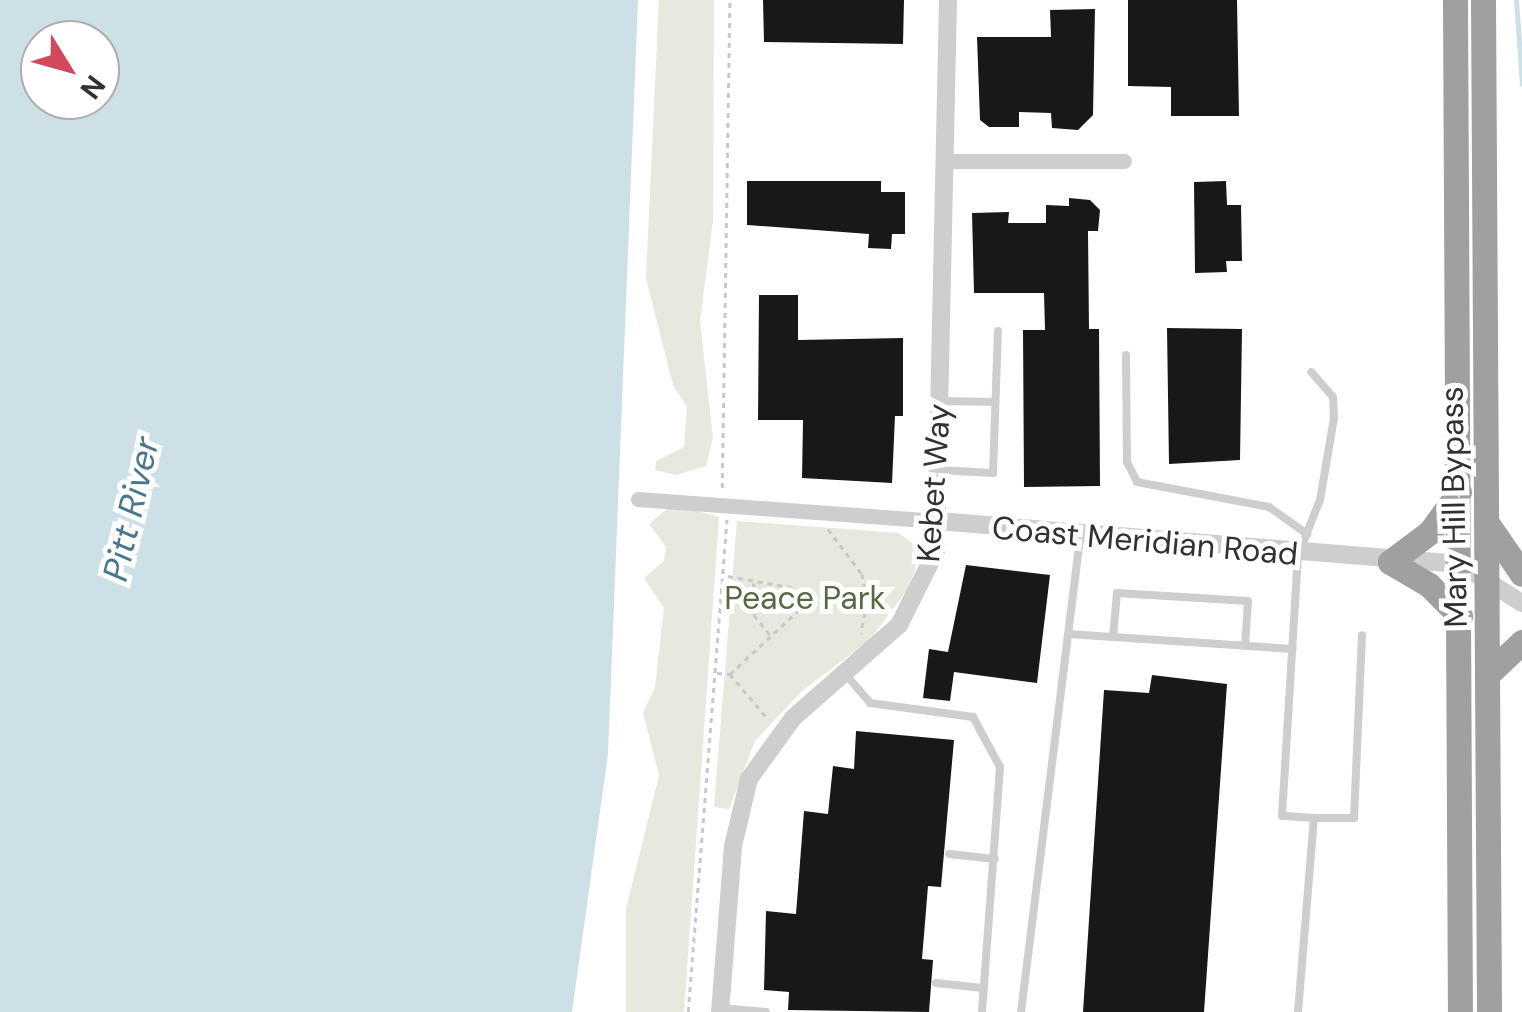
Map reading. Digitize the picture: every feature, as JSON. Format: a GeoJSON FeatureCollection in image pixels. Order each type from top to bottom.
{"type":"FeatureCollection","features":[{"type":"Feature","properties":{"kind":"highway","name":"Mary Hill Bypass"},"geometry":{"type":"LineString","coordinates":[[1455,0],[1460,1012]]}},
{"type":"Feature","properties":{"kind":"highway","name":"Mary Hill Bypass"},"geometry":{"type":"LineString","coordinates":[[1483,0],[1489,1012]]}},
{"type":"Feature","properties":{"kind":"highway"},"geometry":{"type":"LineString","coordinates":[[1459,492],[1430,532],[1390,562],[1429,585],[1460,616]]}},
{"type":"Feature","properties":{"kind":"highway"},"geometry":{"type":"LineString","coordinates":[[1488,526],[1522,574]]}},
{"type":"Feature","properties":{"kind":"highway"},"geometry":{"type":"LineString","coordinates":[[1488,674],[1522,642]]}},
{"type":"Feature","properties":{"kind":"street","name":"Kebet Way"},"geometry":{"type":"LineString","coordinates":[[720,1010],[738,812],[749,779],[780,731],[866,660],[899,625],[929,576],[938,521],[948,0]]}},
{"type":"Feature","properties":{"kind":"street"},"geometry":{"type":"LineString","coordinates":[[946,161],[1124,161]]}},
{"type":"Feature","properties":{"kind":"street","name":"Coast Meridian Road"},"geometry":{"type":"LineString","coordinates":[[638,499],[938,521],[1298,555],[1460,564],[1522,602]]}},
{"type":"Feature","properties":{"kind":"lane"},"geometry":{"type":"LineString","coordinates":[[939,470],[993,473],[998,331]]}},
{"type":"Feature","properties":{"kind":"lane"},"geometry":{"type":"LineString","coordinates":[[1126,355],[1128,462],[1137,482],[1269,507],[1307,534]]}},
{"type":"Feature","properties":{"kind":"lane"},"geometry":{"type":"LineString","coordinates":[[1312,372],[1328,388],[1334,418],[1320,500],[1298,555],[1282,816],[1354,818],[1362,636]]}},
{"type":"Feature","properties":{"kind":"lane"},"geometry":{"type":"LineString","coordinates":[[940,401],[995,402]]}},
{"type":"Feature","properties":{"kind":"lane"},"geometry":{"type":"LineString","coordinates":[[1021,1012],[1080,534]]}},
{"type":"Feature","properties":{"kind":"lane"},"geometry":{"type":"LineString","coordinates":[[1112,637],[1117,593],[1248,601],[1245,646]]}},
{"type":"Feature","properties":{"kind":"lane"},"geometry":{"type":"LineString","coordinates":[[1068,634],[1292,650]]}},
{"type":"Feature","properties":{"kind":"lane"},"geometry":{"type":"LineString","coordinates":[[846,675],[870,703],[972,716],[1000,767],[982,1012]]}},
{"type":"Feature","properties":{"kind":"lane"},"geometry":{"type":"LineString","coordinates":[[1298,1012],[1314,818]]}},
{"type":"Feature","properties":{"kind":"lane"},"geometry":{"type":"LineString","coordinates":[[949,854],[995,859]]}},
{"type":"Feature","properties":{"kind":"lane"},"geometry":{"type":"LineString","coordinates":[[936,983],[983,988]]}},
{"type":"Feature","properties":{"kind":"lane"},"geometry":{"type":"LineString","coordinates":[[720,1010],[766,1012]]}},
{"type":"Feature","properties":{"kind":"path"},"geometry":{"type":"LineString","coordinates":[[825,512],[824,524],[862,574],[866,660]]}},
{"type":"Feature","properties":{"kind":"path"},"geometry":{"type":"LineString","coordinates":[[725,576],[792,588],[804,600],[799,617],[730,674]]}},
{"type":"Feature","properties":{"kind":"path"},"geometry":{"type":"LineString","coordinates":[[754,582],[754,615],[773,638]]}},
{"type":"Feature","properties":{"kind":"path"},"geometry":{"type":"LineString","coordinates":[[716,672],[730,674],[780,731]]}},
{"type":"Feature","properties":{"kind":"green space"},"geometry":{"type":"Polygon","coordinates":[[[659,0],[714,0],[713,221],[700,321],[713,438],[706,466],[676,475],[655,470],[656,461],[684,447],[687,407],[673,385],[646,278],[659,0]]]}},
{"type":"Feature","properties":{"kind":"green space"},"geometry":{"type":"Polygon","coordinates":[[[673,504],[719,517],[684,1012],[626,1012],[626,909],[659,775],[643,713],[655,687],[664,608],[644,578],[664,561],[666,547],[649,524],[673,504]]]}},
{"type":"Feature","properties":{"kind":"green space","name":"Peace Park"},"geometry":{"type":"Polygon","coordinates":[[[737,521],[899,533],[921,550],[909,587],[870,640],[803,690],[755,741],[729,809],[714,807],[737,521]]]}},
{"type":"Feature","properties":{"kind":"water","name":"Pitt River"},"geometry":{"type":"Polygon","coordinates":[[[0,0],[638,0],[608,754],[572,1012],[0,1012],[0,0]]]}},
{"type":"Feature","properties":{"kind":"building"},"geometry":{"type":"Polygon","coordinates":[[[763,0],[904,0],[903,44],[764,42],[763,0]]]}},
{"type":"Feature","properties":{"kind":"building"},"geometry":{"type":"Polygon","coordinates":[[[1128,0],[1237,0],[1239,116],[1171,116],[1171,87],[1128,86],[1128,0]]]}},
{"type":"Feature","properties":{"kind":"building"},"geometry":{"type":"Polygon","coordinates":[[[1095,9],[1093,115],[1078,130],[1052,128],[1051,113],[1019,112],[1019,127],[989,127],[980,120],[977,37],[1051,37],[1050,10],[1095,9]]]}},
{"type":"Feature","properties":{"kind":"building"},"geometry":{"type":"Polygon","coordinates":[[[747,181],[881,181],[881,192],[905,192],[905,234],[892,234],[891,249],[868,248],[869,234],[747,225],[747,181]]]}},
{"type":"Feature","properties":{"kind":"building"},"geometry":{"type":"Polygon","coordinates":[[[1226,181],[1227,205],[1241,205],[1242,261],[1226,261],[1227,272],[1195,273],[1194,182],[1226,181]]]}},
{"type":"Feature","properties":{"kind":"building"},"geometry":{"type":"Polygon","coordinates":[[[1069,198],[1090,200],[1100,210],[1098,231],[1088,231],[1089,329],[1099,329],[1100,486],[1024,487],[1023,330],[1045,330],[1044,293],[974,293],[972,213],[1009,212],[1008,223],[1046,223],[1046,205],[1069,206],[1069,198]]]}},
{"type":"Feature","properties":{"kind":"building"},"geometry":{"type":"Polygon","coordinates":[[[759,295],[798,295],[798,340],[903,338],[903,416],[895,416],[892,483],[802,478],[803,420],[758,420],[759,295]]]}},
{"type":"Feature","properties":{"kind":"building"},"geometry":{"type":"Polygon","coordinates":[[[1167,328],[1242,329],[1240,460],[1169,464],[1167,328]]]}},
{"type":"Feature","properties":{"kind":"building"},"geometry":{"type":"Polygon","coordinates":[[[966,565],[1050,575],[1037,683],[954,672],[950,701],[923,698],[929,649],[948,652],[966,565]]]}},
{"type":"Feature","properties":{"kind":"building"},"geometry":{"type":"Polygon","coordinates":[[[1152,675],[1227,684],[1204,1012],[1083,1012],[1104,690],[1149,693],[1152,675]]]}},
{"type":"Feature","properties":{"kind":"building"},"geometry":{"type":"Polygon","coordinates":[[[856,731],[954,740],[941,887],[928,886],[922,959],[933,960],[929,1012],[788,1010],[789,992],[764,990],[766,911],[796,914],[804,811],[828,814],[833,766],[854,769],[856,731]]]}},
{"type":"Feature","properties":{"kind":"waterway"},"geometry":{"type":"LineString","coordinates":[[1516,0],[1522,84]]}}]}
